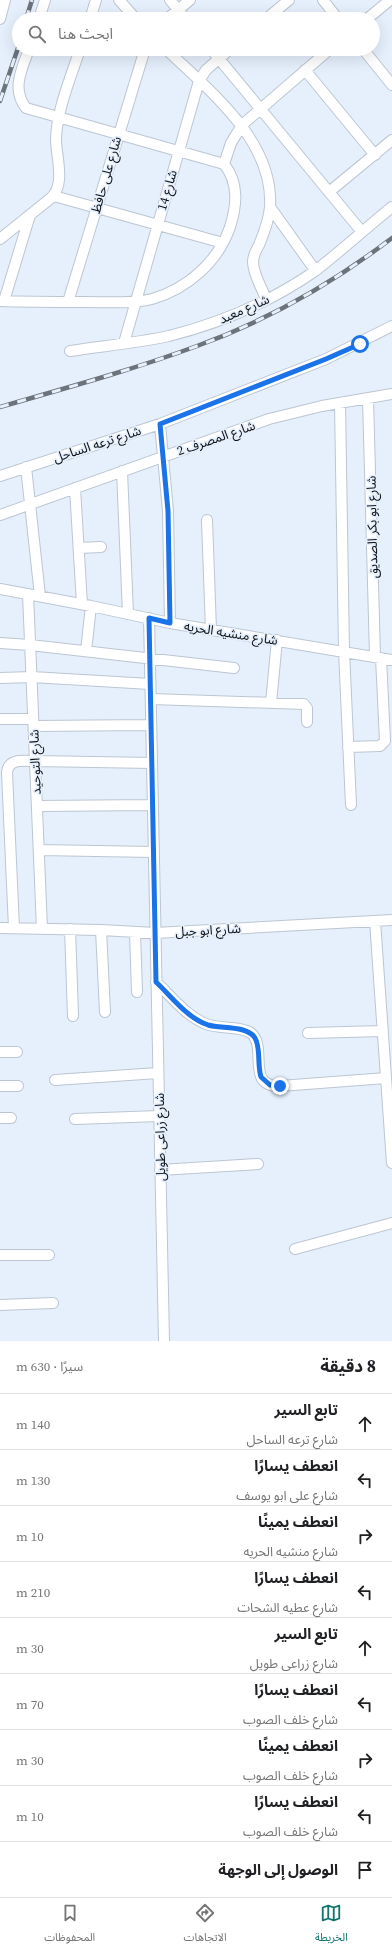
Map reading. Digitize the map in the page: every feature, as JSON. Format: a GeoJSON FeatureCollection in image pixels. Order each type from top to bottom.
{"type":"FeatureCollection","features":[{"type":"Feature","properties":{"kind":"street"},"geometry":{"type":"LineString","coordinates":[[0,19],[5,0]]}},
{"type":"Feature","properties":{"kind":"street"},"geometry":{"type":"LineString","coordinates":[[41,12],[45,0]]}},
{"type":"Feature","properties":{"kind":"street"},"geometry":{"type":"LineString","coordinates":[[92,12],[96,0]]}},
{"type":"Feature","properties":{"kind":"street"},"geometry":{"type":"LineString","coordinates":[[119,0],[130,12]]}},
{"type":"Feature","properties":{"kind":"street"},"geometry":{"type":"LineString","coordinates":[[170,0],[180,12]]}},
{"type":"Feature","properties":{"kind":"street"},"geometry":{"type":"LineString","coordinates":[[175,12],[190,0]]}},
{"type":"Feature","properties":{"kind":"street"},"geometry":{"type":"LineString","coordinates":[[274,12],[289,0]]}},
{"type":"Feature","properties":{"kind":"street"},"geometry":{"type":"LineString","coordinates":[[322,0],[332,12]]}},
{"type":"Feature","properties":{"kind":"street"},"geometry":{"type":"LineString","coordinates":[[375,12],[390,0]]}},
{"type":"Feature","properties":{"kind":"street"},"geometry":{"type":"LineString","coordinates":[[27,56],[18,82],[19,96],[26,108],[224,164],[233,180],[236,199],[232,222],[223,243],[206,267],[182,286],[162,295],[135,302],[2,301],[30,215]]}},
{"type":"Feature","properties":{"kind":"street"},"geometry":{"type":"LineString","coordinates":[[0,239],[54,196],[59,185],[56,136],[59,118],[78,56]]}},
{"type":"Feature","properties":{"kind":"street","name":"شارع على حافظ"},"geometry":{"type":"LineString","coordinates":[[68,302],[143,56]]}},
{"type":"Feature","properties":{"kind":"street"},"geometry":{"type":"LineString","coordinates":[[173,56],[242,125],[258,149],[268,185],[270,207],[253,260],[266,299]]}},
{"type":"Feature","properties":{"kind":"street","name":"شارع 14"},"geometry":{"type":"LineString","coordinates":[[124,343],[199,81],[206,70],[221,56]]}},
{"type":"Feature","properties":{"kind":"street"},"geometry":{"type":"LineString","coordinates":[[224,164],[231,143],[242,125],[322,56]]}},
{"type":"Feature","properties":{"kind":"street"},"geometry":{"type":"LineString","coordinates":[[369,56],[392,85]]}},
{"type":"Feature","properties":{"kind":"street"},"geometry":{"type":"LineString","coordinates":[[219,58],[362,232]]}},
{"type":"Feature","properties":{"kind":"street"},"geometry":{"type":"LineString","coordinates":[[305,70],[375,155]]}},
{"type":"Feature","properties":{"kind":"street"},"geometry":{"type":"LineString","coordinates":[[329,192],[392,140]]}},
{"type":"Feature","properties":{"kind":"street"},"geometry":{"type":"LineString","coordinates":[[54,196],[223,243]]}},
{"type":"Feature","properties":{"kind":"street"},"geometry":{"type":"LineString","coordinates":[[270,207],[315,270]]}},
{"type":"Feature","properties":{"kind":"street","name":"شارع معبد"},"geometry":{"type":"LineString","coordinates":[[70,352],[167,336],[194,329],[228,317],[266,299],[315,270],[392,207]]}},
{"type":"Feature","properties":{"kind":"street","name":"شارع ترعه الساحل"},"geometry":{"type":"LineString","coordinates":[[0,476],[160,424],[326,359],[392,326]]}},
{"type":"Feature","properties":{"kind":"street","name":"شارع المصرف 2"},"geometry":{"type":"LineString","coordinates":[[0,515],[269,419],[340,403],[392,394]]}},
{"type":"Feature","properties":{"kind":"street","name":"شارع ابو بكر الصديق"},"geometry":{"type":"LineString","coordinates":[[348,748],[380,746],[385,742],[378,657],[368,398]]}},
{"type":"Feature","properties":{"kind":"street"},"geometry":{"type":"LineString","coordinates":[[340,403],[344,651],[351,805]]}},
{"type":"Feature","properties":{"kind":"street"},"geometry":{"type":"LineString","coordinates":[[160,424],[168,511],[170,623]]}},
{"type":"Feature","properties":{"kind":"street"},"geometry":{"type":"LineString","coordinates":[[26,467],[40,596]]}},
{"type":"Feature","properties":{"kind":"street"},"geometry":{"type":"LineString","coordinates":[[122,471],[128,614]]}},
{"type":"Feature","properties":{"kind":"street"},"geometry":{"type":"LineString","coordinates":[[75,488],[79,548],[86,605],[86,651]]}},
{"type":"Feature","properties":{"kind":"street"},"geometry":{"type":"LineString","coordinates":[[208,520],[211,630]]}},
{"type":"Feature","properties":{"kind":"street"},"geometry":{"type":"LineString","coordinates":[[79,548],[101,547]]}},
{"type":"Feature","properties":{"kind":"street","name":"شارع منشيه الحريه"},"geometry":{"type":"LineString","coordinates":[[0,589],[170,623],[392,660]]}},
{"type":"Feature","properties":{"kind":"street","name":"شارع التوحيد"},"geometry":{"type":"LineString","coordinates":[[28,594],[42,929]]}},
{"type":"Feature","properties":{"kind":"street","name":"شارع زراعى طويل"},"geometry":{"type":"LineString","coordinates":[[149,618],[164,1341]]}},
{"type":"Feature","properties":{"kind":"street"},"geometry":{"type":"LineString","coordinates":[[271,703],[277,640]]}},
{"type":"Feature","properties":{"kind":"street"},"geometry":{"type":"LineString","coordinates":[[0,644],[30,644],[234,668]]}},
{"type":"Feature","properties":{"kind":"street"},"geometry":{"type":"LineString","coordinates":[[0,678],[32,677],[150,684]]}},
{"type":"Feature","properties":{"kind":"street"},"geometry":{"type":"LineString","coordinates":[[150,699],[304,704],[307,708],[307,722]]}},
{"type":"Feature","properties":{"kind":"street"},"geometry":{"type":"LineString","coordinates":[[0,719],[34,722],[151,724]]}},
{"type":"Feature","properties":{"kind":"street"},"geometry":{"type":"LineString","coordinates":[[14,928],[7,766],[16,761],[35,760],[152,763]]}},
{"type":"Feature","properties":{"kind":"street"},"geometry":{"type":"LineString","coordinates":[[37,806],[153,805]]}},
{"type":"Feature","properties":{"kind":"street"},"geometry":{"type":"LineString","coordinates":[[39,850],[154,852]]}},
{"type":"Feature","properties":{"kind":"street","name":"شارع ابو جبل"},"geometry":{"type":"LineString","coordinates":[[0,928],[101,930],[155,934],[392,920]]}},
{"type":"Feature","properties":{"kind":"street"},"geometry":{"type":"LineString","coordinates":[[375,921],[392,1163]]}},
{"type":"Feature","properties":{"kind":"street"},"geometry":{"type":"LineString","coordinates":[[70,930],[73,1016]]}},
{"type":"Feature","properties":{"kind":"street"},"geometry":{"type":"LineString","coordinates":[[101,930],[105,1012]]}},
{"type":"Feature","properties":{"kind":"street"},"geometry":{"type":"LineString","coordinates":[[135,933],[137,992]]}},
{"type":"Feature","properties":{"kind":"street"},"geometry":{"type":"LineString","coordinates":[[156,982],[190,1015],[198,1020],[214,1026],[246,1030],[252,1034],[257,1045],[261,1077],[270,1085],[280,1086],[386,1078]]}},
{"type":"Feature","properties":{"kind":"street"},"geometry":{"type":"LineString","coordinates":[[308,1033],[383,1031]]}},
{"type":"Feature","properties":{"kind":"street"},"geometry":{"type":"LineString","coordinates":[[0,1052],[17,1052]]}},
{"type":"Feature","properties":{"kind":"street"},"geometry":{"type":"LineString","coordinates":[[55,1080],[158,1072]]}},
{"type":"Feature","properties":{"kind":"street"},"geometry":{"type":"LineString","coordinates":[[0,1086],[18,1086]]}},
{"type":"Feature","properties":{"kind":"street"},"geometry":{"type":"LineString","coordinates":[[75,1119],[159,1116]]}},
{"type":"Feature","properties":{"kind":"street"},"geometry":{"type":"LineString","coordinates":[[0,1118],[11,1118]]}},
{"type":"Feature","properties":{"kind":"street"},"geometry":{"type":"LineString","coordinates":[[160,1170],[258,1164]]}},
{"type":"Feature","properties":{"kind":"street"},"geometry":{"type":"LineString","coordinates":[[295,1249],[392,1223]]}},
{"type":"Feature","properties":{"kind":"street"},"geometry":{"type":"LineString","coordinates":[[0,1255],[49,1255]]}},
{"type":"Feature","properties":{"kind":"street"},"geometry":{"type":"LineString","coordinates":[[0,1305],[53,1303]]}},
{"type":"Feature","properties":{"kind":"railway"},"geometry":{"type":"LineString","coordinates":[[28,12],[32,0]]}},
{"type":"Feature","properties":{"kind":"railway"},"geometry":{"type":"LineString","coordinates":[[0,101],[15,56]]}},
{"type":"Feature","properties":{"kind":"railway"},"geometry":{"type":"LineString","coordinates":[[0,407],[124,371],[173,355],[223,336],[298,300],[370,255],[392,238]]}},
{"type":"Feature","properties":{"kind":"route"},"geometry":{"type":"LineString","coordinates":[[280,1086],[270,1085],[264,1082],[261,1077],[259,1071],[256,1039],[252,1034],[246,1030],[214,1026],[198,1020],[190,1015],[156,982],[149,618],[170,623],[171,567],[164,456],[160,424],[326,359],[360,344]]}}]}
